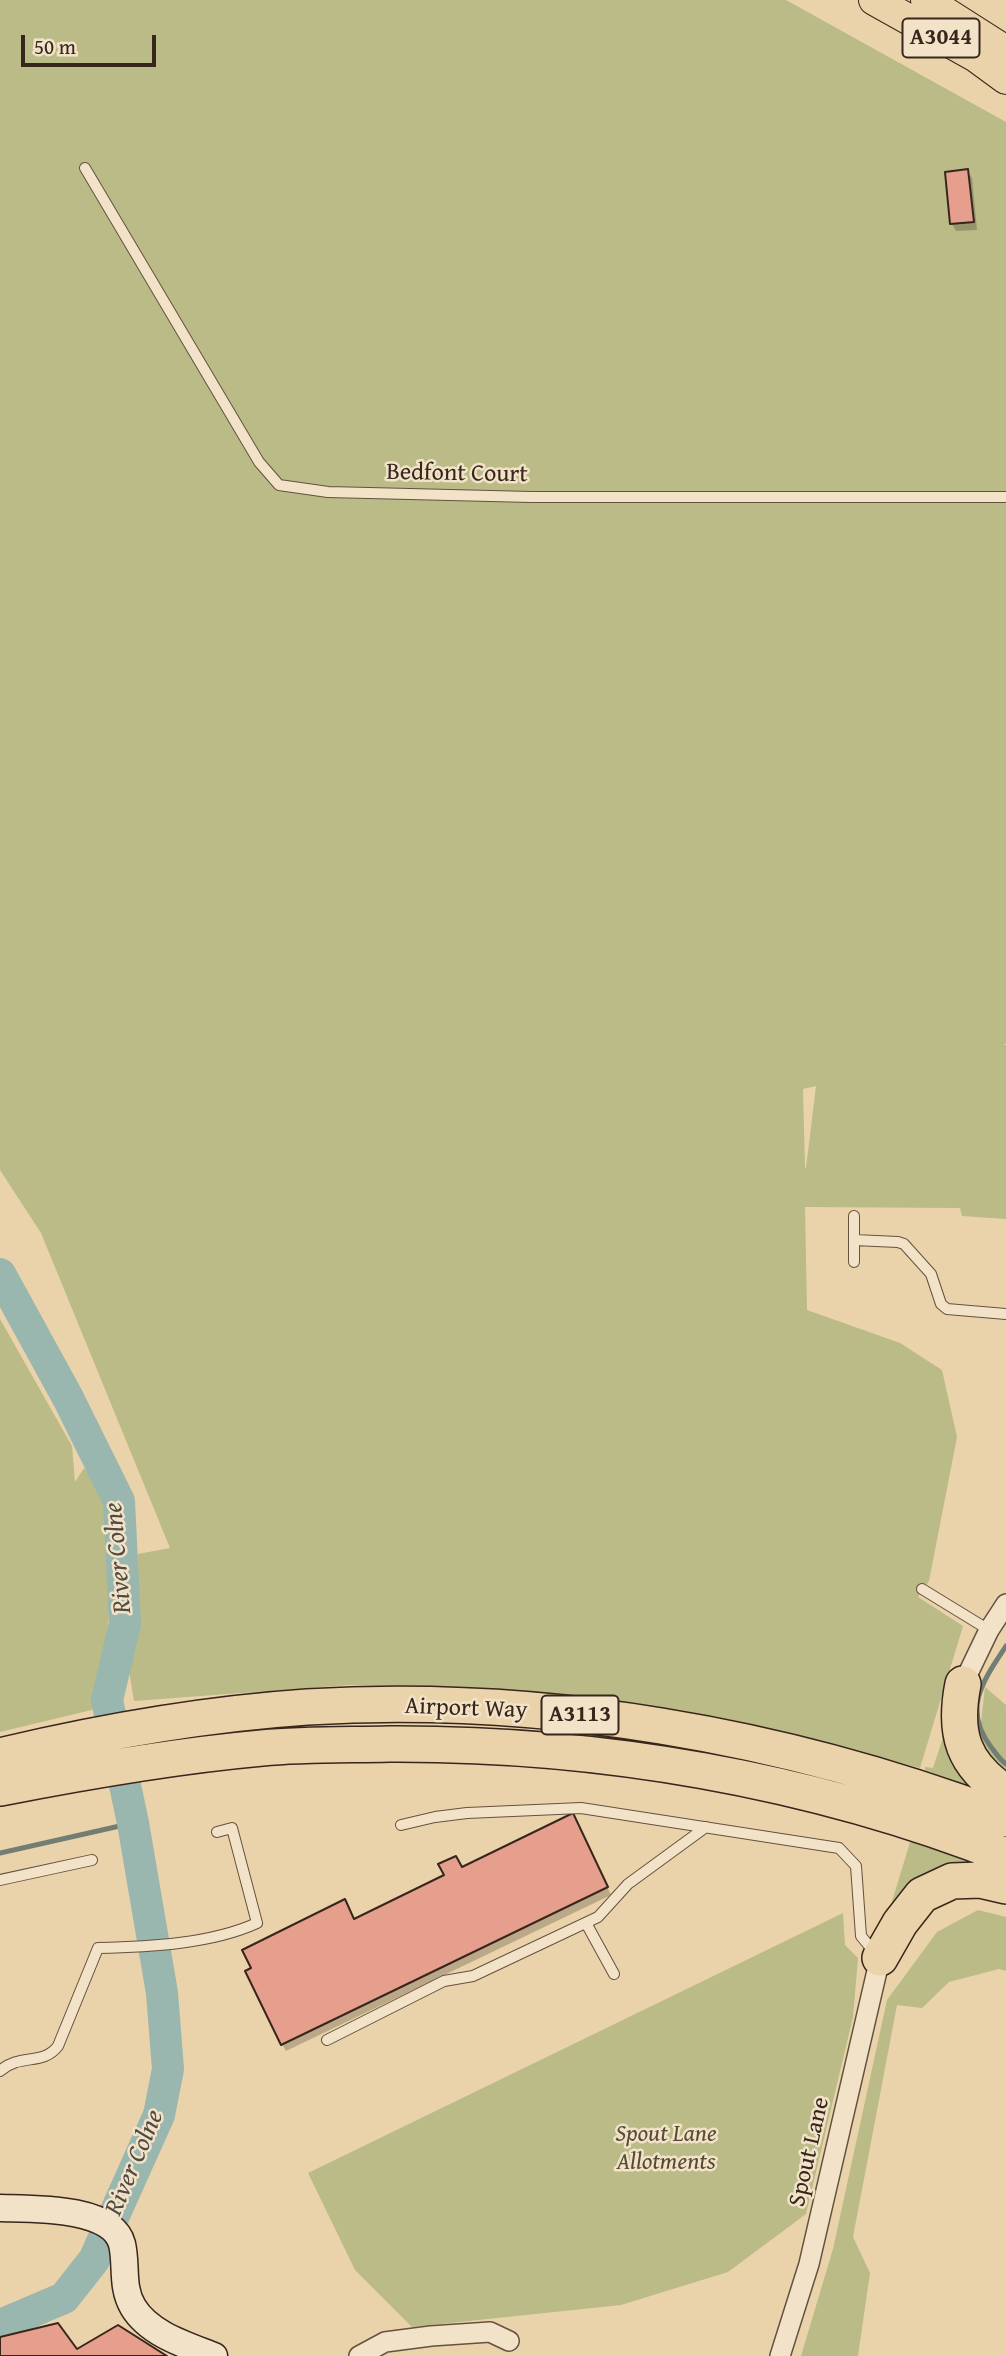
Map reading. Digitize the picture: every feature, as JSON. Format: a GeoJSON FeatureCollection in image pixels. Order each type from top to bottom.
{"type":"FeatureCollection","features":[{"type":"Feature","properties":{"kind":"highway"},"geometry":{"type":"LineString","coordinates":[[963,1684],[958,1712],[965,1748],[977,1770],[1006,1793]]}},
{"type":"Feature","properties":{"kind":"highway","name":"Airport Way"},"geometry":{"type":"LineString","coordinates":[[0,1788],[94,1752],[141,1727],[309,1707],[447,1706],[567,1713],[659,1726],[809,1757],[955,1800],[1006,1819]]}},
{"type":"Feature","properties":{"kind":"highway","name":"Airport Way"},"geometry":{"type":"LineString","coordinates":[[0,1756],[94,1752],[145,1761],[264,1748],[344,1745],[500,1746],[580,1753],[640,1760],[803,1793],[887,1815],[1006,1856]]}},
{"type":"Feature","properties":{"kind":"highway"},"geometry":{"type":"LineString","coordinates":[[880,1958],[900,1923],[922,1895],[952,1881],[980,1880],[1006,1886]]}},
{"type":"Feature","properties":{"kind":"main road","name":"A3044"},"geometry":{"type":"LineString","coordinates":[[874,0],[976,57],[1006,79]]}},
{"type":"Feature","properties":{"kind":"main road","name":"A3044"},"geometry":{"type":"LineString","coordinates":[[926,0],[1006,51]]}},
{"type":"Feature","properties":{"kind":"street"},"geometry":{"type":"LineString","coordinates":[[963,1684],[989,1630],[1006,1604]]}},
{"type":"Feature","properties":{"kind":"street","name":"Spout Lane"},"geometry":{"type":"LineString","coordinates":[[780,2356],[808,2264],[880,1958]]}},
{"type":"Feature","properties":{"kind":"street"},"geometry":{"type":"LineString","coordinates":[[0,2208],[52,2208],[82,2214],[111,2228],[122,2244],[127,2292],[143,2319],[160,2333],[214,2356]]}},
{"type":"Feature","properties":{"kind":"street"},"geometry":{"type":"LineString","coordinates":[[359,2356],[385,2342],[431,2336],[490,2332],[509,2341]]}},
{"type":"Feature","properties":{"kind":"lane","name":"Bedfont Court"},"geometry":{"type":"LineString","coordinates":[[85,168],[251,450],[279,485],[328,492],[531,497],[1006,497]]}},
{"type":"Feature","properties":{"kind":"lane"},"geometry":{"type":"LineString","coordinates":[[854,1262],[855,1216]]}},
{"type":"Feature","properties":{"kind":"lane"},"geometry":{"type":"LineString","coordinates":[[854,1240],[904,1244],[931,1274],[941,1304],[947,1309],[1006,1314]]}},
{"type":"Feature","properties":{"kind":"lane"},"geometry":{"type":"LineString","coordinates":[[922,1589],[989,1630]]}},
{"type":"Feature","properties":{"kind":"lane"},"geometry":{"type":"LineString","coordinates":[[401,1825],[467,1813],[581,1808],[839,1848],[856,1866],[861,1936],[880,1958]]}},
{"type":"Feature","properties":{"kind":"lane"},"geometry":{"type":"LineString","coordinates":[[327,2040],[444,1981],[473,1976],[598,1917],[628,1884],[706,1827]]}},
{"type":"Feature","properties":{"kind":"lane"},"geometry":{"type":"LineString","coordinates":[[0,2071],[20,2060],[52,2054],[58,2046],[98,1948],[173,1943],[239,1931],[257,1923],[232,1828],[217,1832]]}},
{"type":"Feature","properties":{"kind":"lane"},"geometry":{"type":"LineString","coordinates":[[0,1880],[92,1860]]}},
{"type":"Feature","properties":{"kind":"lane"},"geometry":{"type":"LineString","coordinates":[[586,1923],[614,1973]]}},
{"type":"Feature","properties":{"kind":"green space"},"geometry":{"type":"Polygon","coordinates":[[[0,0],[786,0],[1006,122],[1006,1044],[1003,1045],[1006,1045],[1006,1219],[962,1216],[960,1208],[805,1207],[807,1310],[900,1343],[942,1370],[957,1437],[929,1581],[918,1597],[963,1626],[920,1768],[798,1736],[681,1710],[539,1692],[349,1685],[134,1701],[126,1653],[138,1554],[170,1548],[41,1233],[0,1170],[0,0]],[[816,1086],[803,1089],[806,1168],[816,1086]]]}},
{"type":"Feature","properties":{"kind":"green space"},"geometry":{"type":"Polygon","coordinates":[[[0,1319],[72,1446],[75,1482],[84,1468],[108,1499],[110,1605],[100,1708],[0,1732],[0,1319]]]}},
{"type":"Feature","properties":{"kind":"green space"},"geometry":{"type":"Polygon","coordinates":[[[985,1687],[1006,1705],[1006,1771],[978,1750],[985,1687]]]}},
{"type":"Feature","properties":{"kind":"green space"},"geometry":{"type":"Polygon","coordinates":[[[954,1704],[1006,1801],[925,1770],[925,1767],[933,1768],[954,1704]]]}},
{"type":"Feature","properties":{"kind":"green space"},"geometry":{"type":"Polygon","coordinates":[[[911,1839],[988,1858],[890,1908],[911,1839]]]}},
{"type":"Feature","properties":{"kind":"green space"},"geometry":{"type":"Polygon","coordinates":[[[978,1910],[1006,1917],[1006,1971],[999,1969],[949,1982],[922,2008],[897,2005],[853,2237],[870,2273],[858,2356],[801,2356],[833,2249],[887,2000],[937,1932],[978,1910]]]}},
{"type":"Feature","properties":{"kind":"green space","name":"Spout Lane Allotments"},"geometry":{"type":"Polygon","coordinates":[[[843,1913],[845,1945],[858,1958],[853,2017],[806,2214],[728,2272],[621,2305],[412,2327],[355,2270],[308,2173],[843,1913]]]}},
{"type":"Feature","properties":{"kind":"building"},"geometry":{"type":"Polygon","coordinates":[[[968,169],[974,222],[950,224],[945,172],[968,169]]]}},
{"type":"Feature","properties":{"kind":"building"},"geometry":{"type":"Polygon","coordinates":[[[573,1813],[608,1887],[281,2045],[245,1971],[251,1968],[242,1950],[345,1899],[354,1919],[444,1875],[438,1864],[456,1856],[462,1867],[573,1813]]]}},
{"type":"Feature","properties":{"kind":"building"},"geometry":{"type":"Polygon","coordinates":[[[58,2323],[77,2349],[118,2325],[167,2356],[0,2356],[0,2337],[58,2323]]]}},
{"type":"Feature","properties":{"kind":"waterway","name":"River Colne"},"geometry":{"type":"LineString","coordinates":[[0,1274],[68,1398],[119,1501],[125,1624],[107,1700],[133,1823],[162,1993],[168,2069],[159,2115],[94,2260],[64,2298],[0,2325]]}},
{"type":"Feature","properties":{"kind":"waterway"},"geometry":{"type":"LineString","coordinates":[[1006,1646],[983,1683],[977,1708],[982,1733],[1006,1764]]}},
{"type":"Feature","properties":{"kind":"waterway","name":"River Colne"},"geometry":{"type":"LineString","coordinates":[[0,1853],[133,1823]]}}]}
